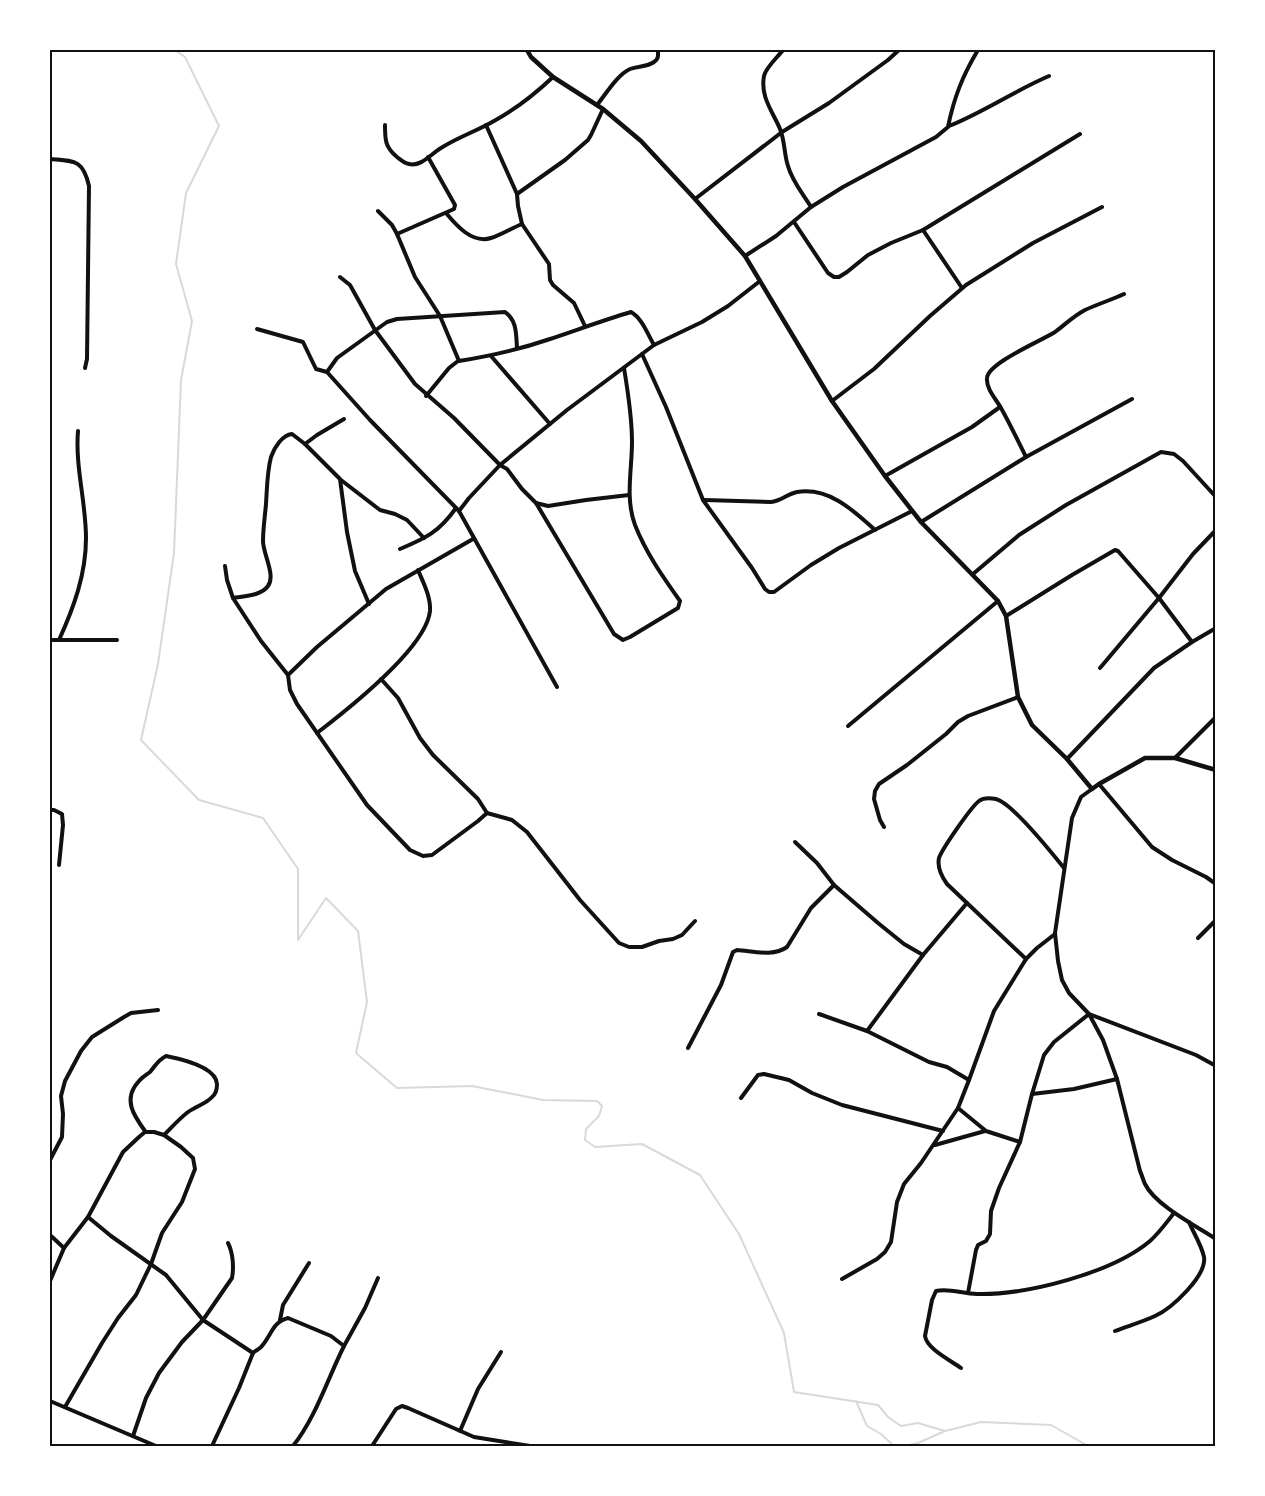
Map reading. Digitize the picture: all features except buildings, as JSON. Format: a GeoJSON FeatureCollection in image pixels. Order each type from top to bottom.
{"type":"FeatureCollection","features":[{"type":"Feature","properties":{"kind":"street"},"geometry":{"type":"LineString","coordinates":[[527,50],[531,57],[554,77],[603,109],[641,141],[745,256],[832,401],[885,476],[921,522],[998,601],[1006,616],[1018,697],[1032,725],[1067,759],[1092,789]]}},
{"type":"Feature","properties":{"kind":"street"},"geometry":{"type":"LineString","coordinates":[[597,105],[624,73],[656,61],[658,50]]}},
{"type":"Feature","properties":{"kind":"street"},"geometry":{"type":"LineString","coordinates":[[783,50],[763,78],[765,96],[767,105],[782,132],[787,164],[791,174],[811,207]]}},
{"type":"Feature","properties":{"kind":"street"},"geometry":{"type":"LineString","coordinates":[[695,199],[782,132],[829,103],[899,50]]}},
{"type":"Feature","properties":{"kind":"street"},"geometry":{"type":"LineString","coordinates":[[948,127],[957,89],[978,50]]}},
{"type":"Feature","properties":{"kind":"street"},"geometry":{"type":"LineString","coordinates":[[745,256],[776,236],[811,207],[843,187],[936,137],[948,127],[973,117],[1027,85],[1048,76]]}},
{"type":"Feature","properties":{"kind":"street"},"geometry":{"type":"LineString","coordinates":[[385,125],[385,137],[390,151],[411,165],[420,163],[442,147],[513,110],[554,77]]}},
{"type":"Feature","properties":{"kind":"street"},"geometry":{"type":"LineString","coordinates":[[517,194],[565,160],[588,140],[603,109]]}},
{"type":"Feature","properties":{"kind":"street"},"geometry":{"type":"LineString","coordinates":[[486,125],[517,194],[522,224],[549,264],[550,280],[553,285],[574,303],[585,326]]}},
{"type":"Feature","properties":{"kind":"street"},"geometry":{"type":"LineString","coordinates":[[794,222],[828,273],[839,277],[868,255],[922,230],[1080,134]]}},
{"type":"Feature","properties":{"kind":"street"},"geometry":{"type":"LineString","coordinates":[[397,234],[454,208],[455,205],[428,158]]}},
{"type":"Feature","properties":{"kind":"street"},"geometry":{"type":"LineString","coordinates":[[50,159],[70,161],[81,165],[86,173],[89,186],[86,368]]}},
{"type":"Feature","properties":{"kind":"street"},"geometry":{"type":"LineString","coordinates":[[832,401],[874,369],[962,288],[1033,243],[1102,207]]}},
{"type":"Feature","properties":{"kind":"street"},"geometry":{"type":"LineString","coordinates":[[378,211],[392,225],[397,234],[415,277],[440,316],[459,361]]}},
{"type":"Feature","properties":{"kind":"street"},"geometry":{"type":"LineString","coordinates":[[446,213],[462,230],[485,239],[522,224]]}},
{"type":"Feature","properties":{"kind":"street"},"geometry":{"type":"LineString","coordinates":[[922,230],[962,288]]}},
{"type":"Feature","properties":{"kind":"street"},"geometry":{"type":"LineString","coordinates":[[340,277],[350,285],[375,330],[415,384],[507,470],[536,503],[614,634],[623,639],[670,614],[678,608],[680,601],[653,563],[635,524],[629,495],[632,430],[624,368]]}},
{"type":"Feature","properties":{"kind":"street"},"geometry":{"type":"LineString","coordinates":[[400,549],[434,533],[500,465],[654,345],[702,322],[728,306],[760,281]]}},
{"type":"Feature","properties":{"kind":"street"},"geometry":{"type":"LineString","coordinates":[[1026,457],[990,390],[987,376],[1007,358],[1055,332],[1084,311],[1124,294]]}},
{"type":"Feature","properties":{"kind":"street"},"geometry":{"type":"LineString","coordinates":[[327,372],[337,358],[387,322],[397,319],[505,312],[515,325],[518,348]]}},
{"type":"Feature","properties":{"kind":"street"},"geometry":{"type":"LineString","coordinates":[[426,396],[449,368],[459,361],[491,356],[545,341],[631,312],[636,315],[654,345]]}},
{"type":"Feature","properties":{"kind":"street"},"geometry":{"type":"LineString","coordinates":[[257,329],[303,342],[316,369],[327,372],[370,420],[458,510],[557,687]]}},
{"type":"Feature","properties":{"kind":"street"},"geometry":{"type":"LineString","coordinates":[[642,354],[704,500],[769,592],[774,591],[838,548],[912,511]]}},
{"type":"Feature","properties":{"kind":"street"},"geometry":{"type":"LineString","coordinates":[[491,356],[550,424]]}},
{"type":"Feature","properties":{"kind":"street"},"geometry":{"type":"LineString","coordinates":[[921,522],[1026,457],[1132,399]]}},
{"type":"Feature","properties":{"kind":"street"},"geometry":{"type":"LineString","coordinates":[[885,476],[972,428],[1000,407]]}},
{"type":"Feature","properties":{"kind":"street"},"geometry":{"type":"LineString","coordinates":[[305,444],[344,418]]}},
{"type":"Feature","properties":{"kind":"street"},"geometry":{"type":"LineString","coordinates":[[59,640],[72,610],[83,574],[86,538],[77,455],[78,431]]}},
{"type":"Feature","properties":{"kind":"street"},"geometry":{"type":"LineString","coordinates":[[233,598],[261,592],[267,588],[271,580],[262,543],[267,483],[272,455],[287,435],[292,434],[305,444],[340,479],[380,510],[407,520],[424,538]]}},
{"type":"Feature","properties":{"kind":"street"},"geometry":{"type":"LineString","coordinates":[[973,574],[1019,535],[1066,505],[1161,453],[1174,454],[1183,461],[1215,497]]}},
{"type":"Feature","properties":{"kind":"street"},"geometry":{"type":"LineString","coordinates":[[340,479],[355,571],[369,604]]}},
{"type":"Feature","properties":{"kind":"street"},"geometry":{"type":"LineString","coordinates":[[704,500],[778,502],[797,492],[823,493],[852,509],[875,530]]}},
{"type":"Feature","properties":{"kind":"street"},"geometry":{"type":"LineString","coordinates":[[536,503],[548,507],[629,495]]}},
{"type":"Feature","properties":{"kind":"street"},"geometry":{"type":"LineString","coordinates":[[1100,668],[1215,530]]}},
{"type":"Feature","properties":{"kind":"street"},"geometry":{"type":"LineString","coordinates":[[288,675],[317,647],[386,589],[473,539]]}},
{"type":"Feature","properties":{"kind":"street"},"geometry":{"type":"LineString","coordinates":[[1006,616],[1115,550],[1159,598],[1192,642]]}},
{"type":"Feature","properties":{"kind":"street"},"geometry":{"type":"LineString","coordinates":[[225,566],[233,598],[261,641],[288,675],[290,690],[297,704],[366,805],[410,850],[423,856],[432,855],[487,813]]}},
{"type":"Feature","properties":{"kind":"street"},"geometry":{"type":"LineString","coordinates":[[317,733],[346,711],[381,679],[420,636],[430,612],[429,601],[418,570]]}},
{"type":"Feature","properties":{"kind":"street"},"geometry":{"type":"LineString","coordinates":[[848,726],[998,601]]}},
{"type":"Feature","properties":{"kind":"street"},"geometry":{"type":"LineString","coordinates":[[1067,759],[1154,668],[1215,628]]}},
{"type":"Feature","properties":{"kind":"street"},"geometry":{"type":"LineString","coordinates":[[50,640],[117,640]]}},
{"type":"Feature","properties":{"kind":"street"},"geometry":{"type":"LineString","coordinates":[[381,679],[398,698],[420,738],[433,755],[478,799],[487,813],[512,819],[527,832],[580,900],[619,943],[629,947],[642,947],[673,939],[682,935],[695,921]]}},
{"type":"Feature","properties":{"kind":"street"},"geometry":{"type":"LineString","coordinates":[[884,827],[874,799],[879,784],[907,765],[958,722],[1018,697]]}},
{"type":"Feature","properties":{"kind":"street"},"geometry":{"type":"LineString","coordinates":[[1175,758],[1215,717]]}},
{"type":"Feature","properties":{"kind":"street"},"geometry":{"type":"LineString","coordinates":[[1215,770],[1175,758],[1145,758],[1081,797],[1072,818],[1055,933],[1062,980],[1069,993],[1089,1014],[1103,1040],[1117,1079],[1145,1185],[1174,1213],[1215,1239]]}},
{"type":"Feature","properties":{"kind":"street"},"geometry":{"type":"LineString","coordinates":[[1099,784],[1152,847],[1215,884]]}},
{"type":"Feature","properties":{"kind":"street"},"geometry":{"type":"LineString","coordinates":[[1026,959],[947,884],[940,872],[939,859],[968,813],[979,801],[986,798],[1004,802],[1036,834],[1064,868]]}},
{"type":"Feature","properties":{"kind":"street"},"geometry":{"type":"LineString","coordinates":[[50,810],[62,814],[59,865]]}},
{"type":"Feature","properties":{"kind":"street"},"geometry":{"type":"LineString","coordinates":[[795,842],[817,863],[834,885],[886,930],[923,955]]}},
{"type":"Feature","properties":{"kind":"street"},"geometry":{"type":"LineString","coordinates":[[687,1048],[721,985],[733,952],[737,950],[770,953],[781,951],[787,947],[811,908],[834,885]]}},
{"type":"Feature","properties":{"kind":"street"},"geometry":{"type":"LineString","coordinates":[[867,1031],[923,955],[967,903]]}},
{"type":"Feature","properties":{"kind":"street"},"geometry":{"type":"LineString","coordinates":[[1198,938],[1215,920]]}},
{"type":"Feature","properties":{"kind":"street"},"geometry":{"type":"LineString","coordinates":[[842,1279],[885,1252],[891,1242],[897,1202],[904,1184],[958,1108],[993,1011],[1026,959],[1055,933]]}},
{"type":"Feature","properties":{"kind":"street"},"geometry":{"type":"LineString","coordinates":[[50,1160],[62,1137],[61,1096],[65,1081],[81,1051],[92,1037],[131,1013],[158,1010]]}},
{"type":"Feature","properties":{"kind":"street"},"geometry":{"type":"LineString","coordinates":[[819,1014],[867,1031],[929,1062],[947,1067],[969,1080]]}},
{"type":"Feature","properties":{"kind":"street"},"geometry":{"type":"LineString","coordinates":[[1089,1014],[1196,1055],[1215,1066]]}},
{"type":"Feature","properties":{"kind":"street"},"geometry":{"type":"LineString","coordinates":[[968,1293],[976,1250],[990,1234],[991,1210],[1020,1142],[1044,1055],[1049,1047],[1089,1014]]}},
{"type":"Feature","properties":{"kind":"street"},"geometry":{"type":"LineString","coordinates":[[145,1132],[132,1114],[130,1097],[139,1080],[159,1059],[166,1056],[189,1062],[213,1074],[217,1081],[217,1088],[214,1095],[189,1111],[165,1135]]}},
{"type":"Feature","properties":{"kind":"street"},"geometry":{"type":"LineString","coordinates":[[741,1098],[758,1075],[764,1074],[789,1080],[812,1093],[842,1105],[943,1131]]}},
{"type":"Feature","properties":{"kind":"street"},"geometry":{"type":"LineString","coordinates":[[1032,1094],[1074,1089],[1117,1079]]}},
{"type":"Feature","properties":{"kind":"street"},"geometry":{"type":"LineString","coordinates":[[958,1108],[986,1131],[1020,1142]]}},
{"type":"Feature","properties":{"kind":"street"},"geometry":{"type":"LineString","coordinates":[[50,1281],[63,1248],[88,1217],[123,1152],[145,1132],[154,1131],[165,1135],[193,1158],[195,1169],[182,1202],[162,1233],[151,1264],[136,1295],[105,1338],[65,1407]]}},
{"type":"Feature","properties":{"kind":"street"},"geometry":{"type":"LineString","coordinates":[[933,1145],[986,1131]]}},
{"type":"Feature","properties":{"kind":"street"},"geometry":{"type":"LineString","coordinates":[[961,1368],[926,1341],[932,1300],[936,1291],[944,1289],[977,1294],[1013,1291],[1087,1275],[1124,1258],[1150,1241],[1174,1213]]}},
{"type":"Feature","properties":{"kind":"street"},"geometry":{"type":"LineString","coordinates":[[88,1217],[166,1275],[202,1320],[253,1353]]}},
{"type":"Feature","properties":{"kind":"street"},"geometry":{"type":"LineString","coordinates":[[1115,1331],[1157,1315],[1188,1290],[1198,1276],[1203,1267],[1204,1256],[1188,1221]]}},
{"type":"Feature","properties":{"kind":"street"},"geometry":{"type":"LineString","coordinates":[[50,1235],[63,1248]]}},
{"type":"Feature","properties":{"kind":"street"},"geometry":{"type":"LineString","coordinates":[[133,1436],[146,1398],[159,1372],[202,1320],[232,1278],[231,1248],[228,1243]]}},
{"type":"Feature","properties":{"kind":"street"},"geometry":{"type":"LineString","coordinates":[[280,1320],[283,1305],[309,1263]]}},
{"type":"Feature","properties":{"kind":"street"},"geometry":{"type":"LineString","coordinates":[[293,1446],[315,1409],[378,1278]]}},
{"type":"Feature","properties":{"kind":"street"},"geometry":{"type":"LineString","coordinates":[[212,1446],[253,1353],[261,1348],[280,1320],[288,1318],[295,1320],[332,1336],[344,1346]]}},
{"type":"Feature","properties":{"kind":"street"},"geometry":{"type":"LineString","coordinates":[[460,1431],[478,1389],[501,1352]]}},
{"type":"Feature","properties":{"kind":"street"},"geometry":{"type":"LineString","coordinates":[[50,1401],[156,1446]]}},
{"type":"Feature","properties":{"kind":"street"},"geometry":{"type":"LineString","coordinates":[[372,1446],[399,1407],[408,1408],[474,1437],[530,1446]]}},
{"type":"Feature","properties":{"kind":"waterway"},"geometry":{"type":"LineString","coordinates":[[175,50],[185,57],[219,126],[186,193],[176,264],[192,321],[181,380],[174,553],[158,664],[141,740],[199,800],[263,818],[298,869],[298,940],[326,898],[358,931],[367,1002],[356,1053],[397,1088],[472,1086],[543,1100],[597,1101],[602,1106],[599,1116],[586,1129],[585,1140],[595,1147],[642,1144],[700,1175],[739,1234],[784,1333],[794,1392],[878,1405],[888,1417],[901,1426],[918,1423],[945,1431],[981,1422],[1051,1425],[1088,1446]]}},
{"type":"Feature","properties":{"kind":"waterway"},"geometry":{"type":"LineString","coordinates":[[856,1401],[867,1426],[881,1434],[894,1446]]}},
{"type":"Feature","properties":{"kind":"waterway"},"geometry":{"type":"LineString","coordinates":[[904,1446],[918,1443],[945,1431]]}}]}
